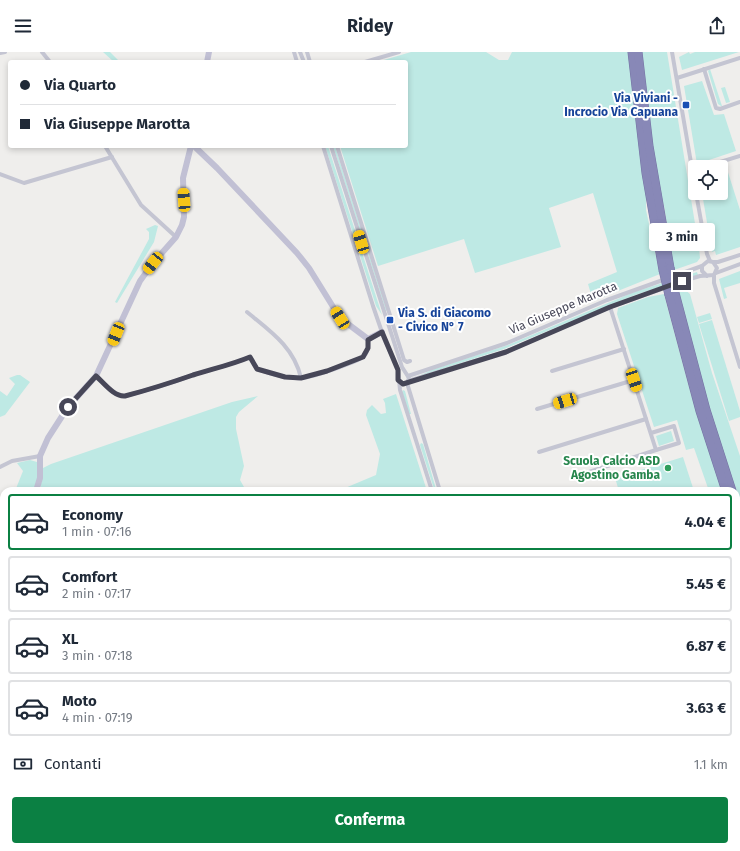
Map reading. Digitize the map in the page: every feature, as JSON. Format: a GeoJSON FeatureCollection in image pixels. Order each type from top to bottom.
{"type":"FeatureCollection","features":[{"type":"Feature","properties":{"kind":"highway"},"geometry":{"type":"LineString","coordinates":[[632,52],[646,173],[672,294],[698,404],[725,487]]}},
{"type":"Feature","properties":{"kind":"highway"},"geometry":{"type":"LineString","coordinates":[[638,52],[649,146],[667,269]]}},
{"type":"Feature","properties":{"kind":"highway"},"geometry":{"type":"LineString","coordinates":[[672,294],[706,410],[731,487]]}},
{"type":"Feature","properties":{"kind":"street"},"geometry":{"type":"LineString","coordinates":[[0,53],[6,52]]}},
{"type":"Feature","properties":{"kind":"street"},"geometry":{"type":"LineString","coordinates":[[372,60],[399,52]]}},
{"type":"Feature","properties":{"kind":"street"},"geometry":{"type":"LineString","coordinates":[[672,52],[692,160]]}},
{"type":"Feature","properties":{"kind":"street"},"geometry":{"type":"LineString","coordinates":[[676,78],[740,58]]}},
{"type":"Feature","properties":{"kind":"street"},"geometry":{"type":"LineString","coordinates":[[704,69],[716,108],[720,109],[740,102]]}},
{"type":"Feature","properties":{"kind":"street"},"geometry":{"type":"LineString","coordinates":[[106,148],[141,205],[176,237]]}},
{"type":"Feature","properties":{"kind":"street"},"geometry":{"type":"LineString","coordinates":[[37,487],[40,478],[40,456],[48,438],[58,420],[68,407],[96,376],[140,281],[153,263],[176,237],[184,221],[183,178],[191,148]]}},
{"type":"Feature","properties":{"kind":"street"},"geometry":{"type":"LineString","coordinates":[[194,148],[217,168],[297,253],[309,268],[340,318],[368,340]]}},
{"type":"Feature","properties":{"kind":"street"},"geometry":{"type":"LineString","coordinates":[[324,148],[385,341],[398,370],[400,390],[431,487]]}},
{"type":"Feature","properties":{"kind":"street"},"geometry":{"type":"LineString","coordinates":[[332,148],[392,339],[407,375],[416,415],[438,487]]}},
{"type":"Feature","properties":{"kind":"street"},"geometry":{"type":"LineString","coordinates":[[338,148],[404,360],[410,361]]}},
{"type":"Feature","properties":{"kind":"street"},"geometry":{"type":"LineString","coordinates":[[727,160],[740,156]]}},
{"type":"Feature","properties":{"kind":"street"},"geometry":{"type":"LineString","coordinates":[[0,174],[24,183],[112,158]]}},
{"type":"Feature","properties":{"kind":"street"},"geometry":{"type":"LineString","coordinates":[[697,200],[708,263],[703,273],[711,275]]}},
{"type":"Feature","properties":{"kind":"street","name":"Via Giuseppe Marotta"},"geometry":{"type":"LineString","coordinates":[[398,377],[400,374],[407,375],[507,343],[606,300],[708,263],[718,262],[740,255]]}},
{"type":"Feature","properties":{"kind":"street"},"geometry":{"type":"LineString","coordinates":[[708,263],[717,268],[711,275]]}},
{"type":"Feature","properties":{"kind":"street","name":"Via Giuseppe Marotta"},"geometry":{"type":"LineString","coordinates":[[400,383],[408,382],[506,352],[610,307],[692,278],[711,275],[740,264]]}},
{"type":"Feature","properties":{"kind":"street"},"geometry":{"type":"LineString","coordinates":[[711,275],[740,367]]}},
{"type":"Feature","properties":{"kind":"street"},"geometry":{"type":"LineString","coordinates":[[610,307],[656,450]]}},
{"type":"Feature","properties":{"kind":"street"},"geometry":{"type":"LineString","coordinates":[[247,312],[282,341],[296,364],[301,378]]}},
{"type":"Feature","properties":{"kind":"street"},"geometry":{"type":"LineString","coordinates":[[368,340],[382,332]]}},
{"type":"Feature","properties":{"kind":"street"},"geometry":{"type":"LineString","coordinates":[[385,341],[392,339]]}},
{"type":"Feature","properties":{"kind":"street"},"geometry":{"type":"LineString","coordinates":[[96,376],[116,394],[125,396],[174,383],[193,375],[226,367],[250,357],[257,369],[285,377],[301,378],[327,371],[363,357],[368,348],[368,340]]}},
{"type":"Feature","properties":{"kind":"street"},"geometry":{"type":"LineString","coordinates":[[552,371],[624,349]]}},
{"type":"Feature","properties":{"kind":"street"},"geometry":{"type":"LineString","coordinates":[[538,410],[634,380]]}},
{"type":"Feature","properties":{"kind":"street"},"geometry":{"type":"LineString","coordinates":[[409,417],[416,415]]}},
{"type":"Feature","properties":{"kind":"street"},"geometry":{"type":"LineString","coordinates":[[539,452],[646,419]]}},
{"type":"Feature","properties":{"kind":"street"},"geometry":{"type":"LineString","coordinates":[[583,474],[679,443],[674,426],[651,433]]}},
{"type":"Feature","properties":{"kind":"street"},"geometry":{"type":"LineString","coordinates":[[416,442],[424,440]]}},
{"type":"Feature","properties":{"kind":"street"},"geometry":{"type":"LineString","coordinates":[[0,467],[12,461],[40,456]]}},
{"type":"Feature","properties":{"kind":"shaded area"},"geometry":{"type":"Polygon","coordinates":[[[103,52],[110,52],[118,60],[112,60],[103,52]]]}},
{"type":"Feature","properties":{"kind":"shaded area"},"geometry":{"type":"Polygon","coordinates":[[[411,52],[486,52],[499,60],[508,60],[512,52],[628,52],[646,186],[646,210],[660,274],[593,301],[588,284],[617,272],[593,193],[549,208],[561,247],[475,273],[464,239],[378,266],[341,148],[408,148],[408,60],[384,60],[411,52]]]}},
{"type":"Feature","properties":{"kind":"shaded area"},"geometry":{"type":"Polygon","coordinates":[[[642,52],[667,52],[688,181],[688,200],[691,200],[699,248],[700,258],[697,262],[674,270],[664,206],[658,189],[642,52]]]}},
{"type":"Feature","properties":{"kind":"shaded area"},"geometry":{"type":"Polygon","coordinates":[[[689,52],[690,54],[695,52],[739,52],[682,70],[679,57],[689,52]]]}},
{"type":"Feature","properties":{"kind":"shaded area"},"geometry":{"type":"Polygon","coordinates":[[[710,69],[722,106],[718,104],[708,71],[710,69]]]}},
{"type":"Feature","properties":{"kind":"shaded area"},"geometry":{"type":"Polygon","coordinates":[[[702,81],[714,115],[724,114],[736,151],[709,160],[696,160],[684,86],[702,81]]]}},
{"type":"Feature","properties":{"kind":"shaded area"},"geometry":{"type":"Polygon","coordinates":[[[725,87],[730,102],[726,103],[721,88],[725,87]]]}},
{"type":"Feature","properties":{"kind":"shaded area"},"geometry":{"type":"Polygon","coordinates":[[[326,148],[329,148],[382,315],[376,306],[326,148]]]}},
{"type":"Feature","properties":{"kind":"shaded area"},"geometry":{"type":"Polygon","coordinates":[[[334,148],[336,148],[386,311],[334,148]]]}},
{"type":"Feature","properties":{"kind":"shaded area"},"geometry":{"type":"Polygon","coordinates":[[[728,172],[740,210],[740,247],[716,255],[715,251],[712,252],[703,200],[728,200],[728,172]]]}},
{"type":"Feature","properties":{"kind":"shaded area"},"geometry":{"type":"Polygon","coordinates":[[[155,225],[158,226],[154,242],[117,303],[115,302],[149,239],[149,232],[146,229],[155,225]]]}},
{"type":"Feature","properties":{"kind":"shaded area"},"geometry":{"type":"Polygon","coordinates":[[[740,271],[740,283],[724,288],[727,298],[724,299],[719,279],[740,271]]]}},
{"type":"Feature","properties":{"kind":"shaded area"},"geometry":{"type":"Polygon","coordinates":[[[697,272],[698,275],[635,295],[504,349],[414,378],[434,369],[508,345],[634,292],[697,272]]]}},
{"type":"Feature","properties":{"kind":"shaded area"},"geometry":{"type":"Polygon","coordinates":[[[684,289],[690,294],[712,373],[740,456],[740,487],[735,487],[707,404],[679,291],[684,289]]]}},
{"type":"Feature","properties":{"kind":"shaded area"},"geometry":{"type":"Polygon","coordinates":[[[664,294],[691,394],[721,487],[708,487],[694,448],[686,450],[677,420],[654,427],[617,314],[618,308],[648,297],[664,294]]]}},
{"type":"Feature","properties":{"kind":"shaded area"},"geometry":{"type":"Polygon","coordinates":[[[710,313],[712,319],[699,323],[697,317],[710,313]]]}},
{"type":"Feature","properties":{"kind":"shaded area"},"geometry":{"type":"Polygon","coordinates":[[[712,320],[740,411],[740,417],[729,421],[699,324],[712,320]]]}},
{"type":"Feature","properties":{"kind":"shaded area"},"geometry":{"type":"Polygon","coordinates":[[[20,375],[30,382],[5,415],[0,417],[0,391],[7,396],[15,384],[9,378],[20,375]]]}},
{"type":"Feature","properties":{"kind":"shaded area"},"geometry":{"type":"Polygon","coordinates":[[[403,390],[405,391],[411,414],[409,414],[402,392],[403,390]]]}},
{"type":"Feature","properties":{"kind":"shaded area"},"geometry":{"type":"Polygon","coordinates":[[[396,394],[426,487],[347,487],[376,475],[380,454],[366,415],[367,410],[372,405],[381,414],[386,413],[383,399],[396,394]]]}},
{"type":"Feature","properties":{"kind":"shaded area"},"geometry":{"type":"Polygon","coordinates":[[[258,396],[239,412],[236,417],[236,429],[244,466],[240,480],[244,487],[41,487],[43,468],[51,464],[232,402],[258,396]]]}},
{"type":"Feature","properties":{"kind":"shaded area"},"geometry":{"type":"Polygon","coordinates":[[[671,431],[674,441],[659,446],[656,436],[671,431]]]}},
{"type":"Feature","properties":{"kind":"shaded area"},"geometry":{"type":"Polygon","coordinates":[[[421,443],[423,444],[435,487],[433,487],[420,445],[421,443]]]}},
{"type":"Feature","properties":{"kind":"shaded area","name":"Scuola Calcio ASD Agostino Gamba"},"geometry":{"type":"Polygon","coordinates":[[[683,457],[693,487],[618,487],[615,478],[683,457]]]}},
{"type":"Feature","properties":{"kind":"shaded area"},"geometry":{"type":"Polygon","coordinates":[[[30,460],[37,462],[38,480],[35,487],[17,487],[23,471],[17,463],[30,460]]]}},
{"type":"Feature","properties":{"kind":"place","name":"Via Viviani - Incrocio Via Capuana"},"geometry":{"type":"Point","coordinates":[686,105]}},
{"type":"Feature","properties":{"kind":"place","name":"Via S. di Giacomo - Civico N° 7"},"geometry":{"type":"Point","coordinates":[390,320]}},
{"type":"Feature","properties":{"kind":"place","name":"Scuola Calcio ASD Agostino Gamba"},"geometry":{"type":"Point","coordinates":[668,468]}},
{"type":"Feature","properties":{"kind":"route"},"geometry":{"type":"LineString","coordinates":[[68,407],[96,376],[120,396],[174,383],[193,375],[226,367],[250,357],[252,364],[257,369],[267,373],[274,373],[285,377],[301,378],[310,376],[350,363],[363,357],[368,348],[368,340],[376,334],[382,332],[398,370],[398,380],[401,384],[403,384],[407,383],[408,381],[506,352],[610,307],[682,281]]}}]}
